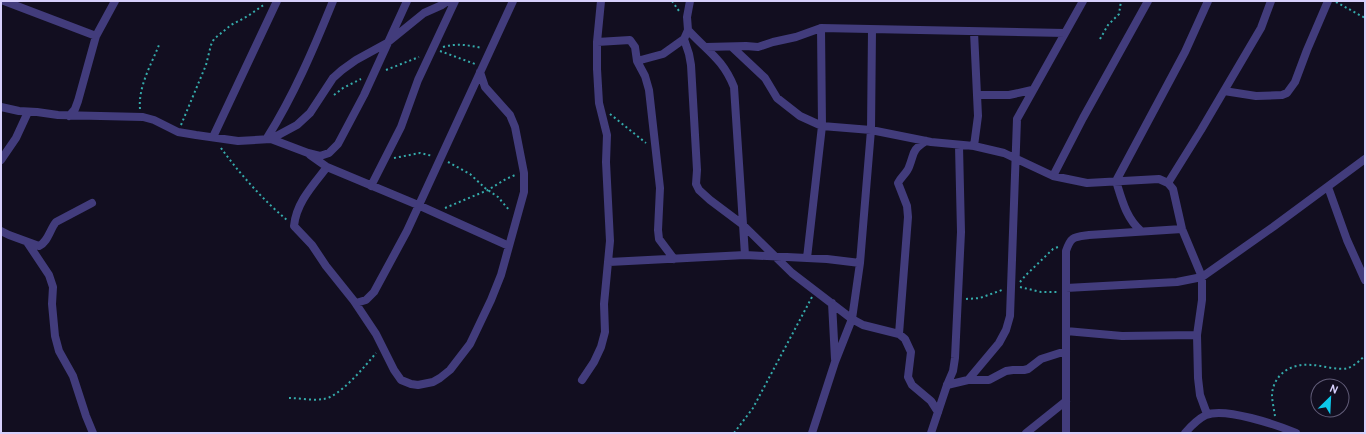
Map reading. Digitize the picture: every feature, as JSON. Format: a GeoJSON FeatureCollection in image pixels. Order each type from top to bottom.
{"type":"FeatureCollection","features":[{"type":"Feature","properties":{"kind":"street"},"geometry":{"type":"LineString","coordinates":[[4,1],[96,36]]}},
{"type":"Feature","properties":{"kind":"street"},"geometry":{"type":"LineString","coordinates":[[68,116],[75,108],[78,101],[96,36],[115,1]]}},
{"type":"Feature","properties":{"kind":"street"},"geometry":{"type":"LineString","coordinates":[[213,137],[277,1]]}},
{"type":"Feature","properties":{"kind":"street"},"geometry":{"type":"LineString","coordinates":[[269,139],[305,68],[333,1]]}},
{"type":"Feature","properties":{"kind":"street"},"geometry":{"type":"LineString","coordinates":[[269,139],[320,156],[329,153],[338,144],[364,95],[407,1]]}},
{"type":"Feature","properties":{"kind":"street"},"geometry":{"type":"LineString","coordinates":[[1,107],[28,112],[68,116],[143,117],[154,120],[178,132],[238,141],[269,139],[297,125],[310,113],[333,78],[356,60],[387,43],[424,13],[448,1]]}},
{"type":"Feature","properties":{"kind":"street"},"geometry":{"type":"LineString","coordinates":[[371,186],[401,127],[418,80],[455,1]]}},
{"type":"Feature","properties":{"kind":"street"},"geometry":{"type":"LineString","coordinates":[[356,303],[366,300],[374,292],[407,231],[513,1]]}},
{"type":"Feature","properties":{"kind":"street"},"geometry":{"type":"LineString","coordinates":[[582,380],[594,362],[601,347],[605,332],[604,304],[609,262],[610,221],[606,162],[607,136],[599,103],[597,69],[597,42],[601,1]]}},
{"type":"Feature","properties":{"kind":"street"},"geometry":{"type":"LineString","coordinates":[[637,61],[663,54],[684,39],[688,30],[687,17],[690,1]]}},
{"type":"Feature","properties":{"kind":"street"},"geometry":{"type":"LineString","coordinates":[[968,380],[999,343],[1006,330],[1010,316],[1017,119],[1083,1]]}},
{"type":"Feature","properties":{"kind":"street"},"geometry":{"type":"LineString","coordinates":[[1053,176],[1083,118],[1148,1]]}},
{"type":"Feature","properties":{"kind":"street"},"geometry":{"type":"LineString","coordinates":[[1142,232],[1133,224],[1126,212],[1116,181],[1185,52],[1208,1]]}},
{"type":"Feature","properties":{"kind":"street"},"geometry":{"type":"LineString","coordinates":[[1168,182],[1202,130],[1260,28],[1271,1]]}},
{"type":"Feature","properties":{"kind":"street"},"geometry":{"type":"LineString","coordinates":[[1224,91],[1256,96],[1282,95],[1286,93],[1296,82],[1307,50],[1328,1]]}},
{"type":"Feature","properties":{"kind":"street"},"geometry":{"type":"LineString","coordinates":[[706,48],[758,47],[796,37],[821,28],[1065,33]]}},
{"type":"Feature","properties":{"kind":"street"},"geometry":{"type":"LineString","coordinates":[[807,258],[822,126],[821,28]]}},
{"type":"Feature","properties":{"kind":"street"},"geometry":{"type":"LineString","coordinates":[[688,30],[723,66],[734,87],[745,255]]}},
{"type":"Feature","properties":{"kind":"street"},"geometry":{"type":"LineString","coordinates":[[812,433],[835,362],[852,319],[860,263],[871,130],[872,30]]}},
{"type":"Feature","properties":{"kind":"street"},"geometry":{"type":"LineString","coordinates":[[974,32],[978,95],[978,116],[974,146]]}},
{"type":"Feature","properties":{"kind":"street"},"geometry":{"type":"LineString","coordinates":[[684,39],[691,65],[697,170],[696,184],[699,190],[742,224],[792,273],[852,319],[863,325],[899,334],[905,339],[911,352],[908,377],[912,385],[931,402],[938,412]]}},
{"type":"Feature","properties":{"kind":"street"},"geometry":{"type":"LineString","coordinates":[[597,42],[630,40],[636,47],[637,61],[645,76],[649,90],[660,188],[659,238],[674,259]]}},
{"type":"Feature","properties":{"kind":"street"},"geometry":{"type":"LineString","coordinates":[[732,47],[765,78],[777,98],[800,116],[822,126],[871,130],[926,141],[960,146],[974,146],[1004,153],[1053,176],[1087,183],[1159,179],[1168,182],[1173,189],[1182,229],[1202,277],[1202,300],[1197,335],[1198,378],[1200,395],[1207,414]]}},
{"type":"Feature","properties":{"kind":"street"},"geometry":{"type":"LineString","coordinates":[[327,167],[303,200],[295,218],[294,226],[312,244],[326,266],[356,303],[383,346],[394,370],[404,382],[418,385],[433,382],[450,370],[470,344],[499,281],[524,192],[524,173],[515,127],[510,115],[485,87],[481,69]]}},
{"type":"Feature","properties":{"kind":"street"},"geometry":{"type":"LineString","coordinates":[[978,95],[1009,95],[1032,90]]}},
{"type":"Feature","properties":{"kind":"street"},"geometry":{"type":"LineString","coordinates":[[1,160],[16,138],[28,112]]}},
{"type":"Feature","properties":{"kind":"street"},"geometry":{"type":"LineString","coordinates":[[899,334],[908,217],[907,206],[898,183],[909,167],[913,153],[917,147],[926,141]]}},
{"type":"Feature","properties":{"kind":"street"},"geometry":{"type":"LineString","coordinates":[[932,433],[953,371],[955,358],[961,232],[960,146]]}},
{"type":"Feature","properties":{"kind":"street"},"geometry":{"type":"LineString","coordinates":[[308,153],[327,167],[418,205],[509,246]]}},
{"type":"Feature","properties":{"kind":"street"},"geometry":{"type":"LineString","coordinates":[[1066,290],[1178,282],[1202,277],[1365,159]]}},
{"type":"Feature","properties":{"kind":"street"},"geometry":{"type":"LineString","coordinates":[[1328,187],[1365,280]]}},
{"type":"Feature","properties":{"kind":"street"},"geometry":{"type":"LineString","coordinates":[[1,231],[9,236],[38,246],[42,245],[56,222],[92,203]]}},
{"type":"Feature","properties":{"kind":"street"},"geometry":{"type":"LineString","coordinates":[[1066,433],[1066,251],[1070,241],[1076,237],[1089,235],[1182,229]]}},
{"type":"Feature","properties":{"kind":"street"},"geometry":{"type":"LineString","coordinates":[[27,242],[49,275],[53,287],[52,304],[59,351],[73,376],[93,433]]}},
{"type":"Feature","properties":{"kind":"street"},"geometry":{"type":"LineString","coordinates":[[609,262],[745,255],[807,258],[860,263]]}},
{"type":"Feature","properties":{"kind":"street"},"geometry":{"type":"LineString","coordinates":[[832,303],[835,362]]}},
{"type":"Feature","properties":{"kind":"street"},"geometry":{"type":"LineString","coordinates":[[1066,331],[1122,336],[1197,335]]}},
{"type":"Feature","properties":{"kind":"street"},"geometry":{"type":"LineString","coordinates":[[947,385],[968,380],[989,380],[1006,371],[1028,369],[1041,359],[1066,351]]}},
{"type":"Feature","properties":{"kind":"street"},"geometry":{"type":"LineString","coordinates":[[1026,433],[1066,402]]}},
{"type":"Feature","properties":{"kind":"street"},"geometry":{"type":"LineString","coordinates":[[1185,433],[1196,421],[1207,414],[1222,413],[1248,417],[1277,425],[1296,433]]}},
{"type":"Feature","properties":{"kind":"path"},"geometry":{"type":"LineString","coordinates":[[178,132],[206,65],[214,39],[231,25],[248,16],[270,1]]}},
{"type":"Feature","properties":{"kind":"path"},"geometry":{"type":"LineString","coordinates":[[1100,39],[1108,25],[1119,14],[1121,1]]}},
{"type":"Feature","properties":{"kind":"path"},"geometry":{"type":"LineString","coordinates":[[1334,1],[1365,18]]}},
{"type":"Feature","properties":{"kind":"path"},"geometry":{"type":"LineString","coordinates":[[481,69],[437,49],[453,44],[462,44],[490,50]]}},
{"type":"Feature","properties":{"kind":"path"},"geometry":{"type":"LineString","coordinates":[[143,117],[140,110],[139,100],[143,84],[159,45]]}},
{"type":"Feature","properties":{"kind":"path"},"geometry":{"type":"LineString","coordinates":[[333,96],[343,88],[373,74],[431,52]]}},
{"type":"Feature","properties":{"kind":"path"},"geometry":{"type":"LineString","coordinates":[[599,103],[656,151]]}},
{"type":"Feature","properties":{"kind":"path"},"geometry":{"type":"LineString","coordinates":[[213,137],[232,162],[278,213],[294,226]]}},
{"type":"Feature","properties":{"kind":"path"},"geometry":{"type":"LineString","coordinates":[[385,159],[420,153],[440,158],[462,169],[498,197],[516,221]]}},
{"type":"Feature","properties":{"kind":"path"},"geometry":{"type":"LineString","coordinates":[[435,213],[488,190],[506,178],[524,173]]}},
{"type":"Feature","properties":{"kind":"path"},"geometry":{"type":"LineString","coordinates":[[1066,290],[1041,292],[1015,286],[1053,249],[1070,241]]}},
{"type":"Feature","properties":{"kind":"path"},"geometry":{"type":"LineString","coordinates":[[957,300],[980,298],[1011,287]]}},
{"type":"Feature","properties":{"kind":"path"},"geometry":{"type":"LineString","coordinates":[[734,433],[753,408],[815,291]]}},
{"type":"Feature","properties":{"kind":"path"},"geometry":{"type":"LineString","coordinates":[[289,398],[324,399],[335,395],[383,346]]}},
{"type":"Feature","properties":{"kind":"path"},"geometry":{"type":"LineString","coordinates":[[1277,425],[1272,395],[1275,382],[1284,371],[1295,366],[1309,364],[1347,368],[1354,365],[1365,355]]}}]}
